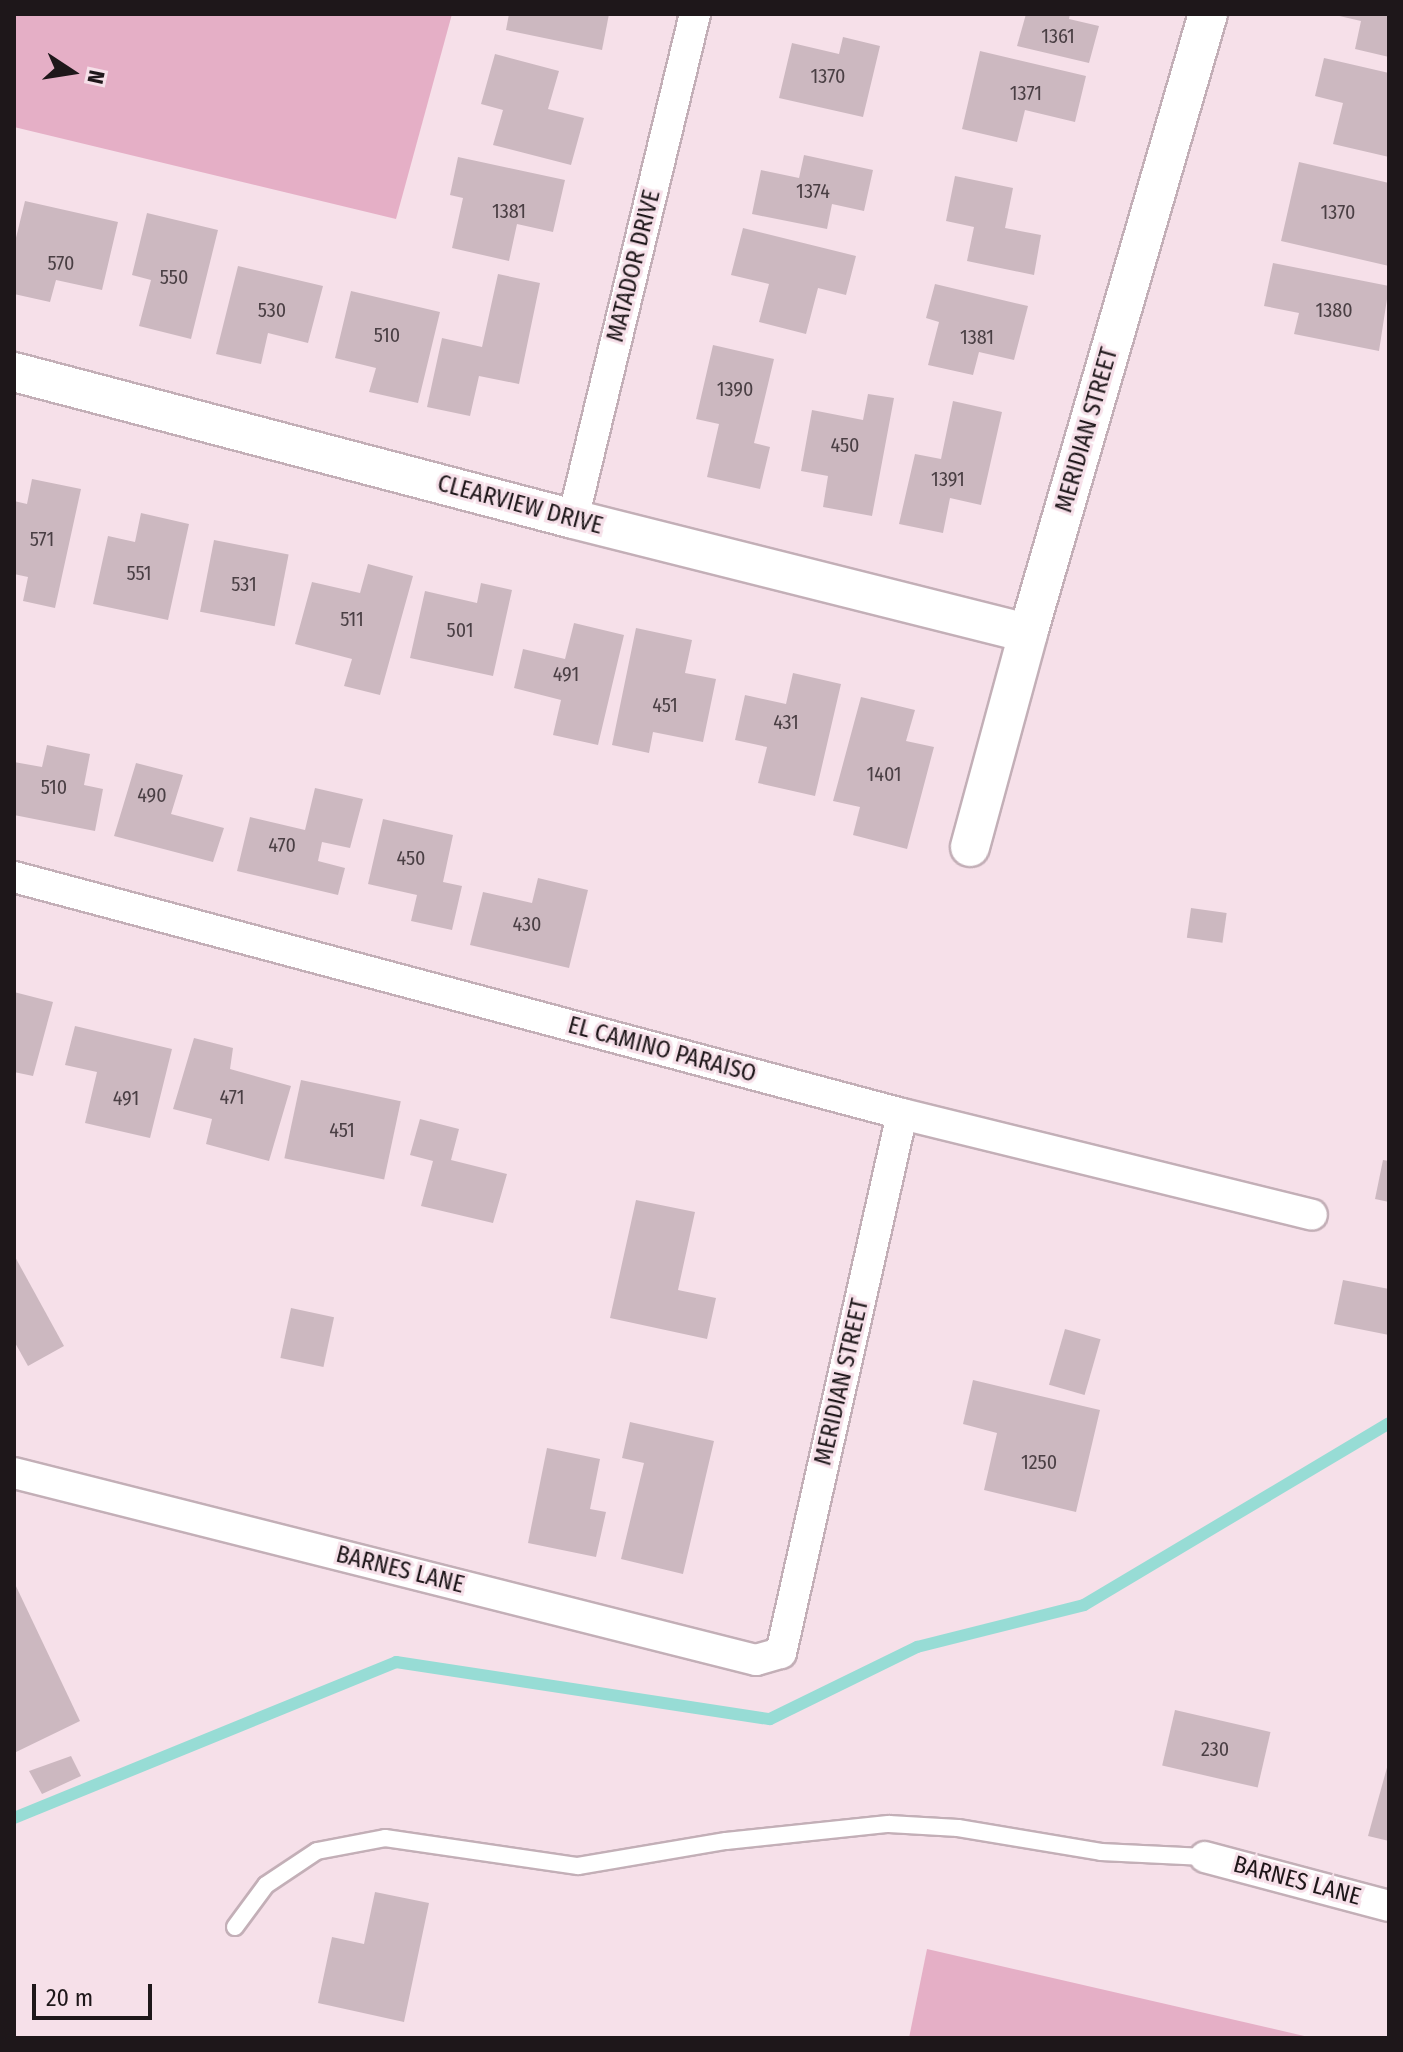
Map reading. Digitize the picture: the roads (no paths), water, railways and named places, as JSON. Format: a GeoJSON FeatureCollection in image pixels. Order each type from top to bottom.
{"type":"FeatureCollection","features":[{"type":"Feature","properties":{"kind":"street","name":"MATADOR DRIVE"},"geometry":{"type":"LineString","coordinates":[[573,519],[695,14]]}},
{"type":"Feature","properties":{"kind":"street","name":"MERIDIAN STREET"},"geometry":{"type":"LineString","coordinates":[[970,847],[1028,633],[1208,14]]}},
{"type":"Feature","properties":{"kind":"street","name":"CLEARVIEW DRIVE"},"geometry":{"type":"LineString","coordinates":[[14,372],[573,519],[1028,633]]}},
{"type":"Feature","properties":{"kind":"street","name":"EL CAMINO PARAISO"},"geometry":{"type":"LineString","coordinates":[[14,877],[902,1114],[1312,1215]]}},
{"type":"Feature","properties":{"kind":"street","name":"MERIDIAN STREET"},"geometry":{"type":"LineString","coordinates":[[780,1649],[902,1114]]}},
{"type":"Feature","properties":{"kind":"street","name":"BARNES LANE"},"geometry":{"type":"LineString","coordinates":[[14,1473],[756,1660],[781,1653],[780,1649]]}},
{"type":"Feature","properties":{"kind":"street","name":"BARNES LANE"},"geometry":{"type":"LineString","coordinates":[[1205,1857],[1389,1906]]}},
{"type":"Feature","properties":{"kind":"lane"},"geometry":{"type":"LineString","coordinates":[[235,1927],[266,1885],[317,1851],[385,1838],[578,1866],[726,1841],[889,1824],[958,1828],[1101,1852],[1205,1857]]}},
{"type":"Feature","properties":{"kind":"waterway"},"geometry":{"type":"LineString","coordinates":[[14,1818],[396,1662],[770,1719],[917,1647],[1084,1605],[1389,1423]]}}]}
